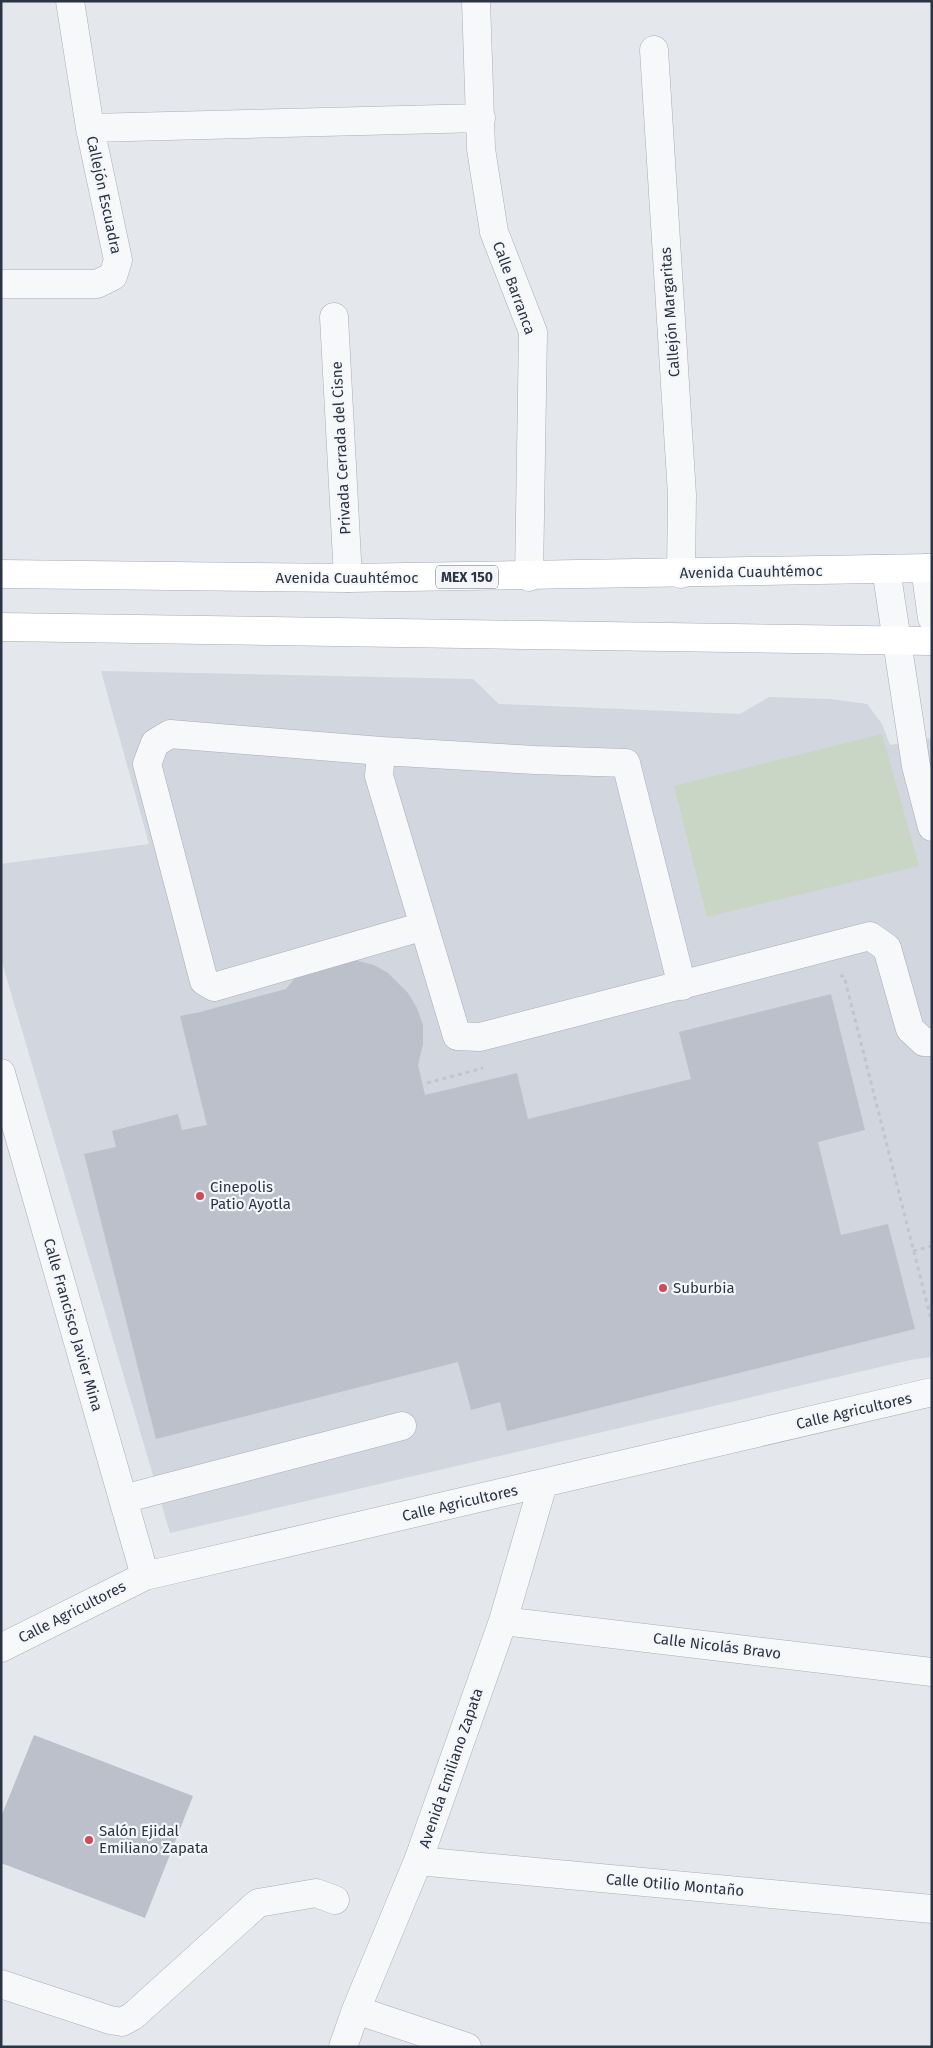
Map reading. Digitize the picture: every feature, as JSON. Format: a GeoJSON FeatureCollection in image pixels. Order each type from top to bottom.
{"type":"FeatureCollection","features":[{"type":"Feature","properties":{"kind":"main road","name":"Avenida Cuauhtémoc"},"geometry":{"type":"LineString","coordinates":[[1,574],[348,578],[529,577],[928,568]]}},
{"type":"Feature","properties":{"kind":"main road"},"geometry":{"type":"LineString","coordinates":[[1,627],[932,641]]}},
{"type":"Feature","properties":{"kind":"street","name":"Callejón Escuadra"},"geometry":{"type":"LineString","coordinates":[[1,284],[97,284],[113,276],[118,260],[90,128],[70,1]]}},
{"type":"Feature","properties":{"kind":"street","name":"Calle Barranca"},"geometry":{"type":"LineString","coordinates":[[476,1],[481,149],[494,232],[533,332],[529,577]]}},
{"type":"Feature","properties":{"kind":"street","name":"Callejón Margaritas"},"geometry":{"type":"LineString","coordinates":[[654,50],[682,496],[681,574]]}},
{"type":"Feature","properties":{"kind":"street"},"geometry":{"type":"LineString","coordinates":[[90,128],[481,118]]}},
{"type":"Feature","properties":{"kind":"street","name":"Privada Cerrada del Cisne"},"geometry":{"type":"LineString","coordinates":[[334,317],[348,578]]}},
{"type":"Feature","properties":{"kind":"street"},"geometry":{"type":"LineString","coordinates":[[928,568],[932,618]]}},
{"type":"Feature","properties":{"kind":"street"},"geometry":{"type":"LineString","coordinates":[[886,570],[916,766],[932,827]]}},
{"type":"Feature","properties":{"kind":"street"},"geometry":{"type":"LineString","coordinates":[[424,926],[214,987],[204,981],[147,764],[155,743],[170,734],[381,751],[626,763],[682,986]]}},
{"type":"Feature","properties":{"kind":"street"},"geometry":{"type":"LineString","coordinates":[[381,751],[378,776],[457,1036],[480,1038],[534,1022],[682,986],[870,936],[887,948],[910,1029],[924,1042],[932,1042]]}},
{"type":"Feature","properties":{"kind":"street","name":"Calle Francisco Javier Mina"},"geometry":{"type":"LineString","coordinates":[[1,1073],[145,1576]]}},
{"type":"Feature","properties":{"kind":"street","name":"Calle Agricultores"},"geometry":{"type":"LineString","coordinates":[[1,1648],[145,1576],[932,1392]]}},
{"type":"Feature","properties":{"kind":"street"},"geometry":{"type":"LineString","coordinates":[[123,1499],[402,1426]]}},
{"type":"Feature","properties":{"kind":"street","name":"Avenida Emiliano Zapata"},"geometry":{"type":"LineString","coordinates":[[344,2047],[356,2010],[418,1861],[503,1621],[543,1484]]}},
{"type":"Feature","properties":{"kind":"street","name":"Calle Nicolás Bravo"},"geometry":{"type":"LineString","coordinates":[[503,1621],[932,1672]]}},
{"type":"Feature","properties":{"kind":"street","name":"Calle Otilio Montaño"},"geometry":{"type":"LineString","coordinates":[[418,1861],[932,1909]]}},
{"type":"Feature","properties":{"kind":"street"},"geometry":{"type":"LineString","coordinates":[[1,1984],[110,2020],[122,2022],[133,2016],[258,1903],[316,1893],[335,1900]]}},
{"type":"Feature","properties":{"kind":"street"},"geometry":{"type":"LineString","coordinates":[[356,2010],[467,2047]]}},
{"type":"Feature","properties":{"kind":"path"},"geometry":{"type":"LineString","coordinates":[[834,978],[844,976],[932,1323]]}},
{"type":"Feature","properties":{"kind":"path"},"geometry":{"type":"LineString","coordinates":[[427,1083],[485,1068]]}},
{"type":"Feature","properties":{"kind":"path"},"geometry":{"type":"LineString","coordinates":[[913,1251],[932,1246]]}},
{"type":"Feature","properties":{"kind":"shaded area"},"geometry":{"type":"Polygon","coordinates":[[[101,671],[473,679],[499,704],[740,714],[769,697],[831,699],[867,704],[882,724],[890,745],[932,738],[932,1357],[910,1360],[170,1533],[1,959],[1,864],[149,844],[101,671]]]}},
{"type":"Feature","properties":{"kind":"green space"},"geometry":{"type":"Polygon","coordinates":[[[882,734],[919,866],[707,917],[674,786],[882,734]]]}},
{"type":"Feature","properties":{"kind":"building"},"geometry":{"type":"Polygon","coordinates":[[[347,958],[374,965],[388,973],[408,993],[417,1008],[423,1025],[423,1044],[418,1065],[425,1095],[517,1073],[528,1119],[691,1079],[679,1032],[831,994],[865,1130],[818,1142],[841,1235],[888,1224],[915,1329],[507,1431],[500,1402],[471,1410],[458,1362],[156,1439],[84,1154],[116,1147],[112,1131],[178,1114],[182,1130],[207,1125],[180,1016],[286,989],[295,978],[347,958]]]}},
{"type":"Feature","properties":{"kind":"building","name":"Salón Ejidal Emiliano Zapata"},"geometry":{"type":"Polygon","coordinates":[[[34,1735],[193,1796],[145,1918],[1,1863],[1,1817],[34,1735]]]}},
{"type":"Feature","properties":{"kind":"place","name":"Cinepolis Patio Ayotla"},"geometry":{"type":"Point","coordinates":[200,1196]}},
{"type":"Feature","properties":{"kind":"place","name":"Suburbia"},"geometry":{"type":"Point","coordinates":[663,1288]}},
{"type":"Feature","properties":{"kind":"place","name":"Salón Ejidal Emiliano Zapata"},"geometry":{"type":"Point","coordinates":[89,1840]}}]}
